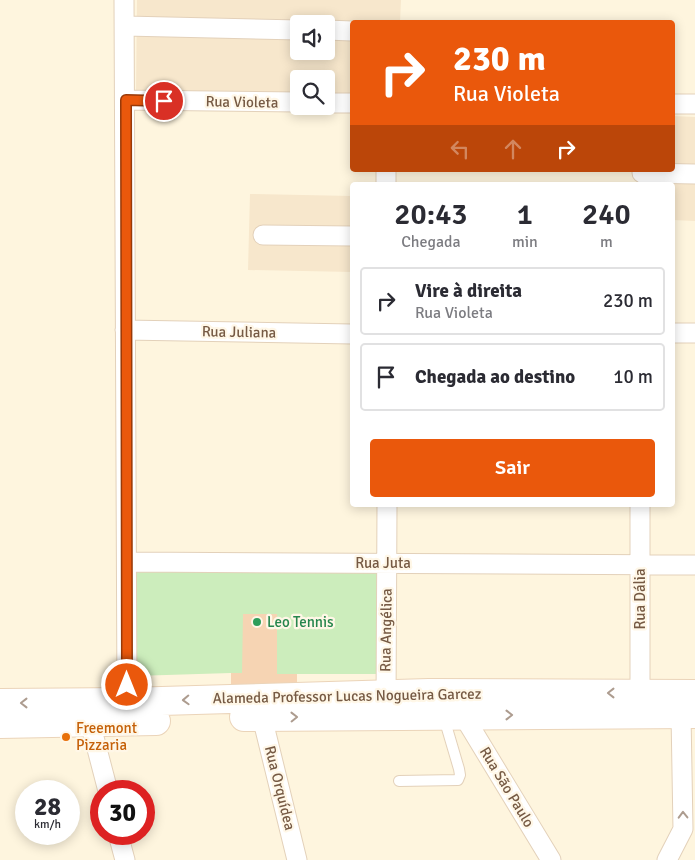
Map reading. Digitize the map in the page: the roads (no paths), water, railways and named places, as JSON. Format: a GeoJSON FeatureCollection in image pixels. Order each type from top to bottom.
{"type":"FeatureCollection","features":[{"type":"Feature","properties":{"kind":"main road","name":"Alameda Professor Lucas Nogueira Garcez"},"geometry":{"type":"LineString","coordinates":[[0,703],[90,712],[262,717],[386,705],[451,692],[690,707]]}},
{"type":"Feature","properties":{"kind":"main road","name":"Alameda Professor Lucas Nogueira Garcez"},"geometry":{"type":"LineString","coordinates":[[0,724],[90,712],[127,702],[386,705],[453,715],[640,704]]}},
{"type":"Feature","properties":{"kind":"street"},"geometry":{"type":"LineString","coordinates":[[124,0],[126,100],[127,702]]}},
{"type":"Feature","properties":{"kind":"street"},"geometry":{"type":"LineString","coordinates":[[125,26],[290,30]]}},
{"type":"Feature","properties":{"kind":"street"},"geometry":{"type":"LineString","coordinates":[[335,30],[350,31]]}},
{"type":"Feature","properties":{"kind":"street","name":"Rua Violeta"},"geometry":{"type":"LineString","coordinates":[[126,100],[290,102]]}},
{"type":"Feature","properties":{"kind":"street"},"geometry":{"type":"LineString","coordinates":[[335,103],[350,103]]}},
{"type":"Feature","properties":{"kind":"street"},"geometry":{"type":"LineString","coordinates":[[675,104],[695,104]]}},
{"type":"Feature","properties":{"kind":"street"},"geometry":{"type":"LineString","coordinates":[[642,176],[695,174]]}},
{"type":"Feature","properties":{"kind":"street"},"geometry":{"type":"LineString","coordinates":[[263,235],[350,236]]}},
{"type":"Feature","properties":{"kind":"street","name":"Rua Juliana"},"geometry":{"type":"LineString","coordinates":[[125,330],[350,334]]}},
{"type":"Feature","properties":{"kind":"street"},"geometry":{"type":"LineString","coordinates":[[675,333],[695,333]]}},
{"type":"Feature","properties":{"kind":"street","name":"Rua Angélica"},"geometry":{"type":"LineString","coordinates":[[386,705],[388,507]]}},
{"type":"Feature","properties":{"kind":"street","name":"Rua Dália"},"geometry":{"type":"LineString","coordinates":[[640,507],[640,704]]}},
{"type":"Feature","properties":{"kind":"street","name":"Rua Juta"},"geometry":{"type":"LineString","coordinates":[[127,562],[695,565]]}},
{"type":"Feature","properties":{"kind":"street"},"geometry":{"type":"LineString","coordinates":[[667,860],[683,829],[690,707]]}},
{"type":"Feature","properties":{"kind":"street"},"geometry":{"type":"LineString","coordinates":[[90,712],[105,780]]}},
{"type":"Feature","properties":{"kind":"street","name":"Rua São Paulo"},"geometry":{"type":"LineString","coordinates":[[453,715],[550,860]]}},
{"type":"Feature","properties":{"kind":"street","name":"Rua Orquídea"},"geometry":{"type":"LineString","coordinates":[[262,717],[297,860]]}},
{"type":"Feature","properties":{"kind":"street"},"geometry":{"type":"LineString","coordinates":[[121,845],[125,860]]}},
{"type":"Feature","properties":{"kind":"lane"},"geometry":{"type":"LineString","coordinates":[[399,781],[458,780],[460,775],[453,715]]}},
{"type":"Feature","properties":{"kind":"place","name":"Leo Tennis"},"geometry":{"type":"Point","coordinates":[257,622]}},
{"type":"Feature","properties":{"kind":"place","name":"Freemont Pizzaria"},"geometry":{"type":"Point","coordinates":[66,737]}}]}
